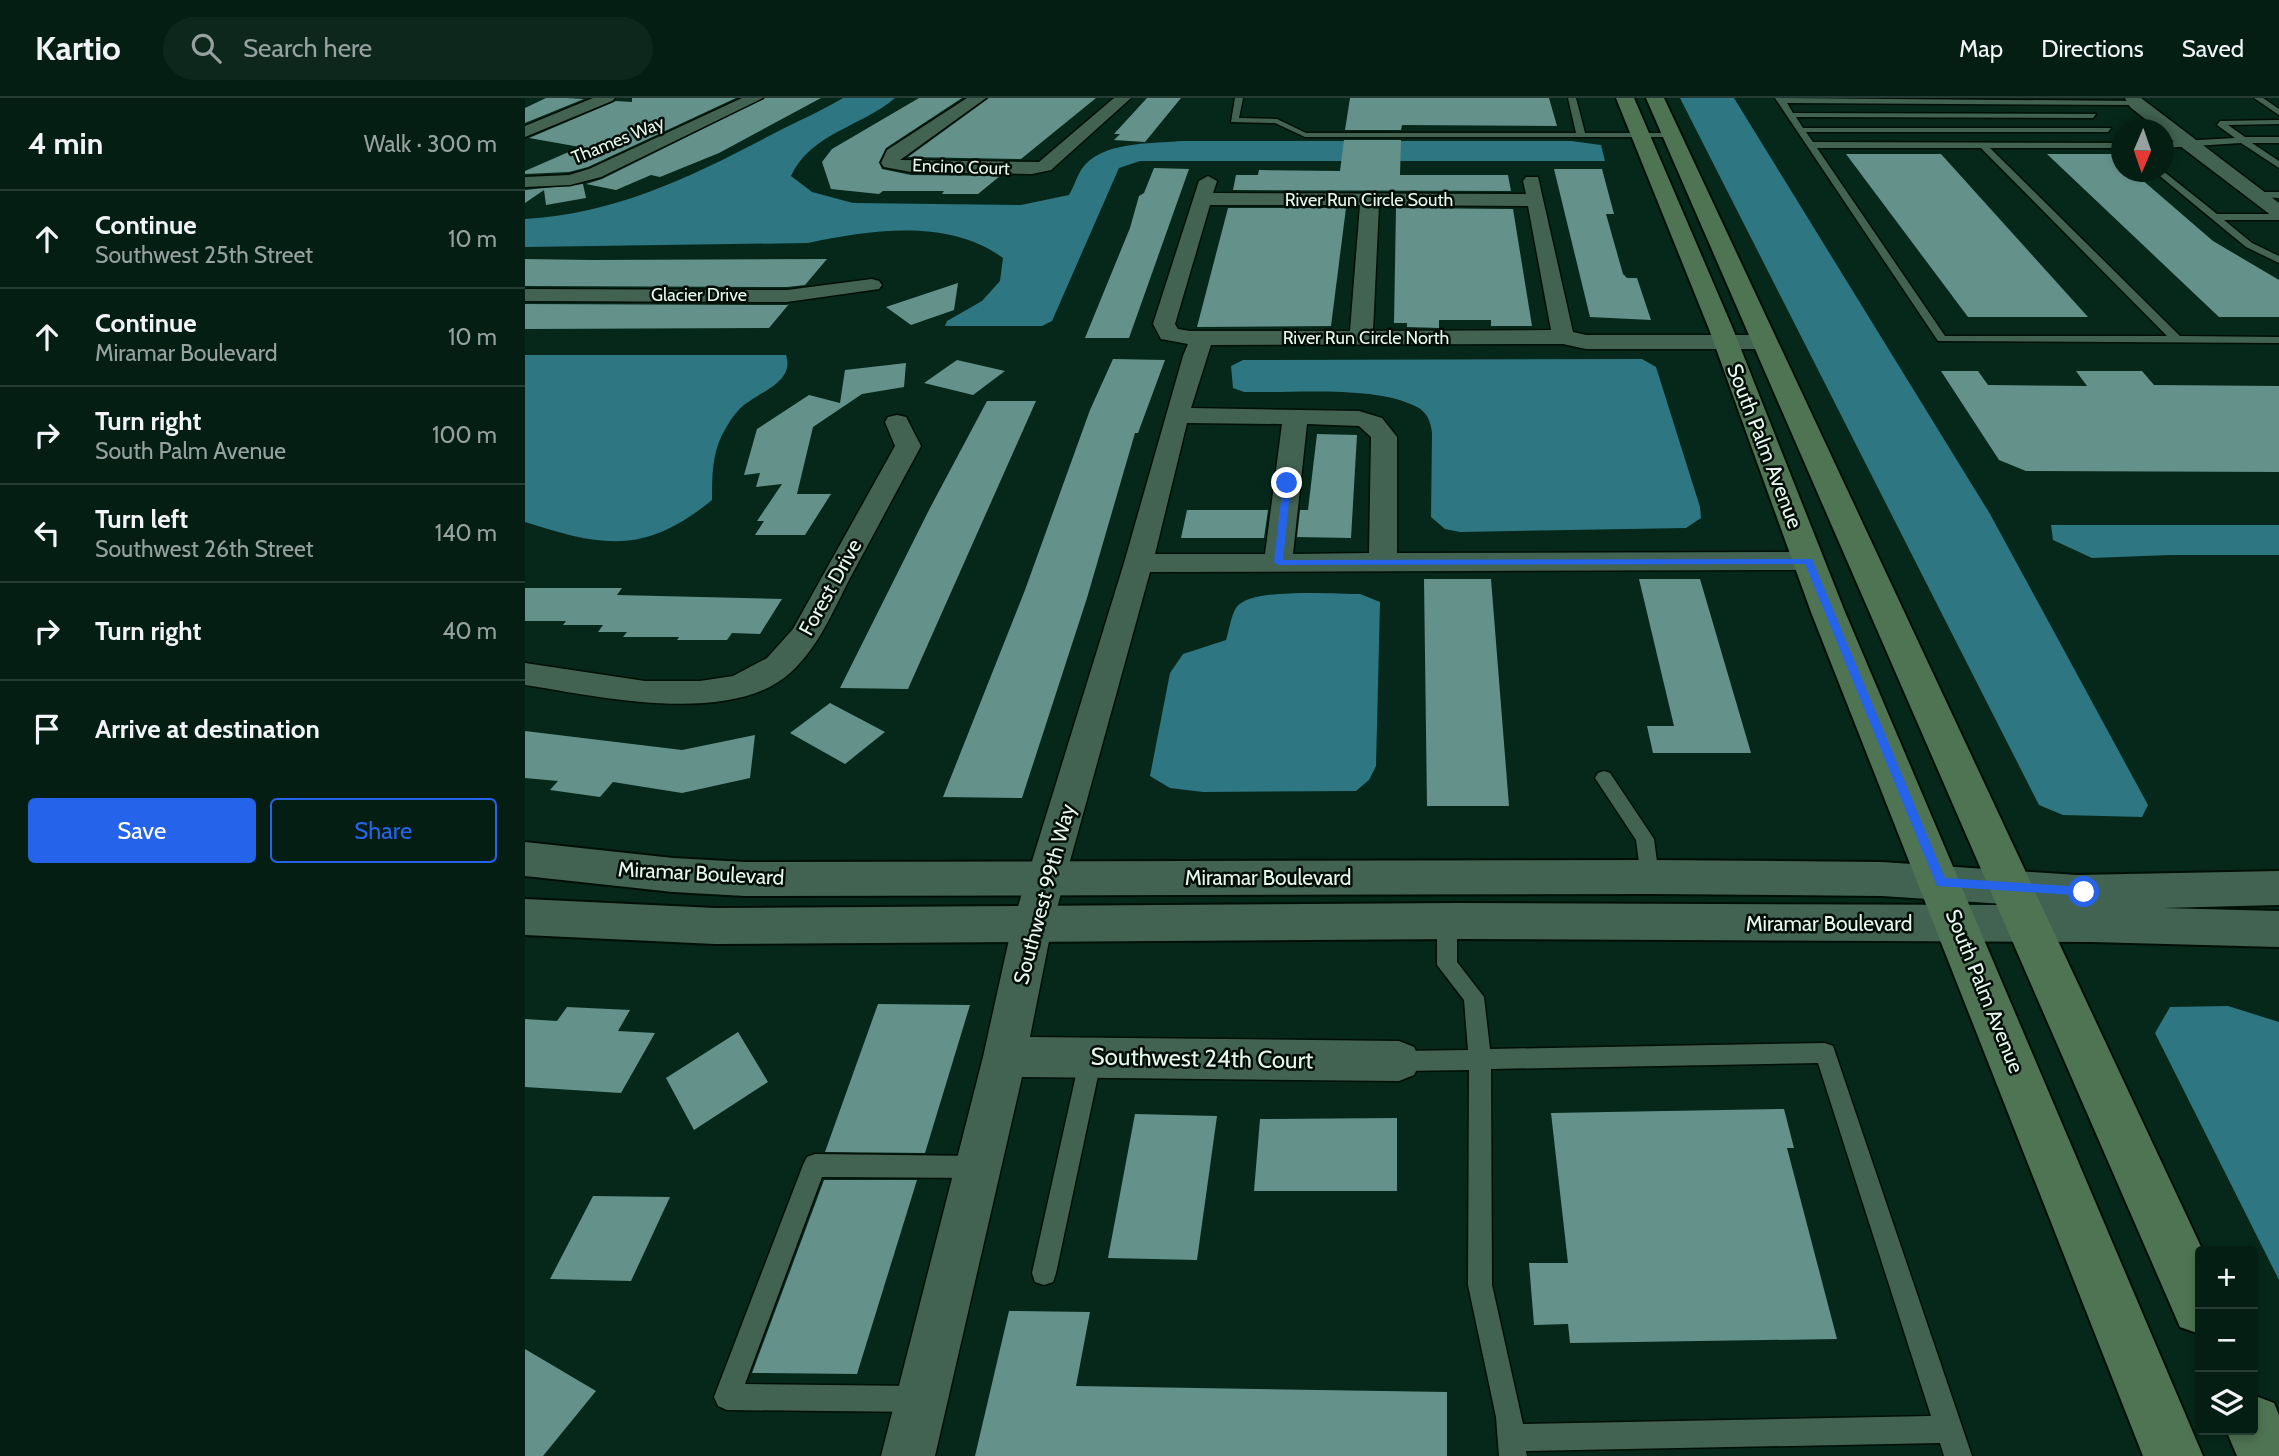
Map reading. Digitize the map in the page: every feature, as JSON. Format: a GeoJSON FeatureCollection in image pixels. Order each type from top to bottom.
{"type":"FeatureCollection","features":[{"type":"Feature","properties":{"kind":"main road","name":"South Palm Avenue"},"geometry":{"type":"LineString","coordinates":[[1625,98],[1655,135],[1742,335],[2019,905],[2195,1296]]}},
{"type":"Feature","properties":{"kind":"main road","name":"South Palm Avenue"},"geometry":{"type":"LineString","coordinates":[[1655,98],[1655,135]]}},
{"type":"Feature","properties":{"kind":"main road","name":"South Palm Avenue"},"geometry":{"type":"LineString","coordinates":[[1742,335],[1809,561],[2173,1456]]}},
{"type":"Feature","properties":{"kind":"main road"},"geometry":{"type":"LineString","coordinates":[[2258,1435],[2267,1456]]}},
{"type":"Feature","properties":{"kind":"street"},"geometry":{"type":"LineString","coordinates":[[525,132],[607,98]]}},
{"type":"Feature","properties":{"kind":"street","name":"Thames Way"},"geometry":{"type":"LineString","coordinates":[[525,182],[571,180],[595,173],[755,98]]}},
{"type":"Feature","properties":{"kind":"street","name":"Encino Court"},"geometry":{"type":"LineString","coordinates":[[978,98],[893,154],[890,163],[911,167],[1032,169],[1045,166],[1123,98]]}},
{"type":"Feature","properties":{"kind":"street"},"geometry":{"type":"LineString","coordinates":[[2134,100],[2279,214]]}},
{"type":"Feature","properties":{"kind":"street","name":"River Run Circle South"},"geometry":{"type":"LineString","coordinates":[[1169,334],[1164,324],[1206,190],[1370,200],[1534,190],[1563,337]]}},
{"type":"Feature","properties":{"kind":"street"},"geometry":{"type":"LineString","coordinates":[[1361,338],[1370,200]]}},
{"type":"Feature","properties":{"kind":"street","name":"Glacier Drive"},"geometry":{"type":"LineString","coordinates":[[525,295],[787,296],[872,285]]}},
{"type":"Feature","properties":{"kind":"street","name":"River Run Circle North"},"geometry":{"type":"LineString","coordinates":[[1169,334],[1202,338],[1563,337],[1586,342],[1742,335]]}},
{"type":"Feature","properties":{"kind":"street","name":"Southwest 99th Way"},"geometry":{"type":"LineString","coordinates":[[908,1456],[1005,1057],[1045,876],[1138,563],[1194,356],[1202,338]]}},
{"type":"Feature","properties":{"kind":"street"},"geometry":{"type":"LineString","coordinates":[[1177,415],[1347,417],[1371,420],[1379,426],[1384,436],[1383,562]]}},
{"type":"Feature","properties":{"kind":"street"},"geometry":{"type":"LineString","coordinates":[[1278,562],[1295,417]]}},
{"type":"Feature","properties":{"kind":"street","name":"Forest Drive"},"geometry":{"type":"LineString","coordinates":[[525,674],[645,692],[700,692],[740,686],[778,667],[804,635],[908,446],[897,422]]}},
{"type":"Feature","properties":{"kind":"street"},"geometry":{"type":"LineString","coordinates":[[1138,563],[1809,561]]}},
{"type":"Feature","properties":{"kind":"street","name":"Miramar Boulevard"},"geometry":{"type":"LineString","coordinates":[[525,859],[673,875],[745,878],[1045,876],[1882,879],[1949,903]]}},
{"type":"Feature","properties":{"kind":"street"},"geometry":{"type":"LineString","coordinates":[[2019,905],[2077,892],[2279,888]]}},
{"type":"Feature","properties":{"kind":"street"},"geometry":{"type":"LineString","coordinates":[[1949,903],[2019,905],[2279,929]]}},
{"type":"Feature","properties":{"kind":"street","name":"Miramar Boulevard"},"geometry":{"type":"LineString","coordinates":[[525,917],[715,926],[1447,922],[1949,903]]}},
{"type":"Feature","properties":{"kind":"street","name":"Southwest 24th Court"},"geometry":{"type":"LineString","coordinates":[[1005,1057],[1399,1061]]}},
{"type":"Feature","properties":{"kind":"lane"},"geometry":{"type":"LineString","coordinates":[[1239,98],[1234,120],[1277,121],[1305,135],[1655,135]]}},
{"type":"Feature","properties":{"kind":"lane"},"geometry":{"type":"LineString","coordinates":[[1571,98],[1581,135]]}},
{"type":"Feature","properties":{"kind":"lane"},"geometry":{"type":"LineString","coordinates":[[2258,98],[2279,113]]}},
{"type":"Feature","properties":{"kind":"lane"},"geometry":{"type":"LineString","coordinates":[[1780,99],[2134,100]]}},
{"type":"Feature","properties":{"kind":"lane"},"geometry":{"type":"LineString","coordinates":[[1780,99],[1942,339],[2279,340]]}},
{"type":"Feature","properties":{"kind":"lane"},"geometry":{"type":"LineString","coordinates":[[2076,100],[2111,133]]}},
{"type":"Feature","properties":{"kind":"lane"},"geometry":{"type":"LineString","coordinates":[[1791,116],[2093,116]]}},
{"type":"Feature","properties":{"kind":"lane"},"geometry":{"type":"LineString","coordinates":[[2279,122],[2220,123],[2279,165]]}},
{"type":"Feature","properties":{"kind":"lane"},"geometry":{"type":"LineString","coordinates":[[1801,130],[2108,130]]}},
{"type":"Feature","properties":{"kind":"lane"},"geometry":{"type":"LineString","coordinates":[[2174,145],[2279,140]]}},
{"type":"Feature","properties":{"kind":"lane"},"geometry":{"type":"LineString","coordinates":[[1811,145],[2111,143]]}},
{"type":"Feature","properties":{"kind":"lane"},"geometry":{"type":"LineString","coordinates":[[1983,145],[2176,340]]}},
{"type":"Feature","properties":{"kind":"lane"},"geometry":{"type":"LineString","coordinates":[[2171,182],[2249,245],[2279,260]]}},
{"type":"Feature","properties":{"kind":"lane"},"geometry":{"type":"LineString","coordinates":[[2258,195],[2279,195]]}},
{"type":"Feature","properties":{"kind":"lane"},"geometry":{"type":"LineString","coordinates":[[2215,217],[2279,214]]}},
{"type":"Feature","properties":{"kind":"lane"},"geometry":{"type":"LineString","coordinates":[[1604,778],[1645,839],[1650,877]]}},
{"type":"Feature","properties":{"kind":"lane"},"geometry":{"type":"LineString","coordinates":[[1447,922],[1447,965],[1474,997],[1480,1059],[1480,1285],[1509,1417],[1512,1447],[1949,1429]]}},
{"type":"Feature","properties":{"kind":"lane"},"geometry":{"type":"LineString","coordinates":[[1399,1061],[1825,1053],[1958,1456]]}},
{"type":"Feature","properties":{"kind":"lane"},"geometry":{"type":"LineString","coordinates":[[1044,1273],[1091,1056]]}},
{"type":"Feature","properties":{"kind":"lane"},"geometry":{"type":"LineString","coordinates":[[922,1399],[727,1397],[815,1165],[979,1167]]}},
{"type":"Feature","properties":{"kind":"water"},"geometry":{"type":"Polygon","coordinates":[[[843,98],[895,98],[824,140],[800,161],[791,176],[812,192],[853,203],[1021,205],[1069,195],[1081,170],[1100,154],[1127,146],[1181,141],[1571,141],[1601,145],[1605,161],[1140,161],[1119,168],[1052,321],[1042,326],[945,326],[947,321],[982,301],[1000,281],[1003,258],[981,245],[934,232],[883,231],[808,243],[525,247],[525,219],[590,210],[653,190],[712,165],[843,98]]]}},
{"type":"Feature","properties":{"kind":"water"},"geometry":{"type":"Polygon","coordinates":[[[1680,98],[1734,98],[1990,514],[2148,805],[2142,817],[2063,815],[2039,805],[1680,98]]]}},
{"type":"Feature","properties":{"kind":"water"},"geometry":{"type":"Polygon","coordinates":[[[525,355],[786,355],[787,365],[785,374],[779,381],[744,405],[725,429],[714,459],[712,500],[688,518],[644,538],[601,541],[525,522],[525,355]]]}},
{"type":"Feature","properties":{"kind":"water"},"geometry":{"type":"Polygon","coordinates":[[[1642,359],[1656,367],[1700,507],[1701,518],[1686,528],[1460,532],[1445,529],[1431,517],[1432,433],[1428,418],[1420,409],[1400,400],[1357,393],[1244,392],[1233,388],[1231,366],[1243,360],[1642,359]]]}},
{"type":"Feature","properties":{"kind":"water"},"geometry":{"type":"Polygon","coordinates":[[[2051,525],[2279,525],[2279,555],[2092,558],[2053,540],[2051,525]]]}},
{"type":"Feature","properties":{"kind":"water"},"geometry":{"type":"Polygon","coordinates":[[[1274,594],[1360,594],[1380,602],[1376,766],[1369,780],[1356,791],[1203,792],[1170,788],[1150,776],[1170,673],[1183,654],[1226,640],[1236,608],[1244,601],[1274,594]]]}},
{"type":"Feature","properties":{"kind":"water"},"geometry":{"type":"Polygon","coordinates":[[[2228,1006],[2279,1022],[2279,1280],[2155,1033],[2170,1007],[2228,1006]]]}},
{"type":"Feature","properties":{"kind":"building"},"geometry":{"type":"Polygon","coordinates":[[[546,98],[584,99],[525,123],[525,108],[546,98]]]}},
{"type":"Feature","properties":{"kind":"building"},"geometry":{"type":"Polygon","coordinates":[[[632,98],[736,98],[588,167],[569,172],[525,174],[525,171],[580,147],[529,138],[616,101],[632,102],[632,98]]]}},
{"type":"Feature","properties":{"kind":"building"},"geometry":{"type":"Polygon","coordinates":[[[765,98],[821,98],[719,153],[660,177],[651,175],[616,190],[586,184],[602,179],[765,98]]]}},
{"type":"Feature","properties":{"kind":"building"},"geometry":{"type":"Polygon","coordinates":[[[919,98],[962,98],[886,148],[879,162],[882,169],[911,175],[1000,176],[978,194],[883,191],[879,194],[831,189],[822,162],[832,149],[919,98]]]}},
{"type":"Feature","properties":{"kind":"building"},"geometry":{"type":"Polygon","coordinates":[[[989,98],[1096,98],[1021,159],[908,157],[989,98]]]}},
{"type":"Feature","properties":{"kind":"building"},"geometry":{"type":"Polygon","coordinates":[[[1147,98],[1181,98],[1145,142],[1114,140],[1120,134],[1114,134],[1147,98]]]}},
{"type":"Feature","properties":{"kind":"building"},"geometry":{"type":"Polygon","coordinates":[[[1350,98],[1549,98],[1557,126],[1402,125],[1401,130],[1345,130],[1350,98]]]}},
{"type":"Feature","properties":{"kind":"building"},"geometry":{"type":"Polygon","coordinates":[[[1344,140],[1401,140],[1400,175],[1508,175],[1511,191],[1233,190],[1236,175],[1258,175],[1259,170],[1340,171],[1344,140]]]}},
{"type":"Feature","properties":{"kind":"building"},"geometry":{"type":"Polygon","coordinates":[[[1846,154],[1941,154],[2088,317],[1968,317],[1846,154]]]}},
{"type":"Feature","properties":{"kind":"building"},"geometry":{"type":"Polygon","coordinates":[[[2047,154],[2111,154],[2111,182],[2145,182],[2213,241],[2279,280],[2279,317],[2219,317],[2047,154]]]}},
{"type":"Feature","properties":{"kind":"building"},"geometry":{"type":"Polygon","coordinates":[[[1154,168],[1189,169],[1129,338],[1085,338],[1130,228],[1139,196],[1144,193],[1154,168]]]}},
{"type":"Feature","properties":{"kind":"building"},"geometry":{"type":"Polygon","coordinates":[[[1554,169],[1602,169],[1614,214],[1606,214],[1623,274],[1627,278],[1637,278],[1651,320],[1590,317],[1554,169]]]}},
{"type":"Feature","properties":{"kind":"building"},"geometry":{"type":"Polygon","coordinates":[[[583,184],[586,198],[546,205],[544,190],[525,203],[525,190],[583,184]]]}},
{"type":"Feature","properties":{"kind":"building"},"geometry":{"type":"Polygon","coordinates":[[[1228,208],[1346,208],[1331,326],[1197,327],[1228,208]]]}},
{"type":"Feature","properties":{"kind":"building"},"geometry":{"type":"Polygon","coordinates":[[[1396,208],[1513,209],[1532,326],[1491,326],[1491,320],[1439,320],[1439,328],[1407,327],[1407,323],[1394,323],[1396,208]]]}},
{"type":"Feature","properties":{"kind":"building"},"geometry":{"type":"Polygon","coordinates":[[[525,259],[827,259],[805,285],[787,287],[525,286],[525,259]]]}},
{"type":"Feature","properties":{"kind":"building"},"geometry":{"type":"Polygon","coordinates":[[[958,283],[954,310],[911,325],[886,307],[958,283]]]}},
{"type":"Feature","properties":{"kind":"building"},"geometry":{"type":"Polygon","coordinates":[[[525,304],[789,304],[769,328],[525,329],[525,304]]]}},
{"type":"Feature","properties":{"kind":"building"},"geometry":{"type":"Polygon","coordinates":[[[1113,359],[1165,360],[1138,433],[1135,433],[1087,598],[1022,798],[943,797],[1025,590],[1090,410],[1113,359]]]}},
{"type":"Feature","properties":{"kind":"building"},"geometry":{"type":"Polygon","coordinates":[[[957,360],[1005,371],[973,395],[924,383],[957,360]]]}},
{"type":"Feature","properties":{"kind":"building"},"geometry":{"type":"Polygon","coordinates":[[[906,363],[904,387],[862,394],[813,427],[797,494],[831,494],[805,535],[755,535],[764,521],[757,521],[782,484],[756,487],[760,473],[744,475],[757,429],[809,395],[840,403],[845,370],[906,363]]]}},
{"type":"Feature","properties":{"kind":"building"},"geometry":{"type":"Polygon","coordinates":[[[1941,371],[1978,371],[1988,385],[2087,386],[2076,371],[2142,371],[2154,385],[2279,386],[2279,472],[2026,471],[1999,460],[1941,371]]]}},
{"type":"Feature","properties":{"kind":"building"},"geometry":{"type":"Polygon","coordinates":[[[987,401],[1036,401],[908,689],[840,688],[930,508],[987,401]]]}},
{"type":"Feature","properties":{"kind":"building"},"geometry":{"type":"Polygon","coordinates":[[[1317,434],[1357,435],[1351,538],[1297,537],[1300,510],[1308,510],[1317,434]]]}},
{"type":"Feature","properties":{"kind":"building"},"geometry":{"type":"Polygon","coordinates":[[[1187,510],[1268,510],[1264,538],[1181,538],[1187,510]]]}},
{"type":"Feature","properties":{"kind":"building"},"geometry":{"type":"Polygon","coordinates":[[[1424,579],[1491,579],[1509,806],[1427,806],[1424,579]]]}},
{"type":"Feature","properties":{"kind":"building"},"geometry":{"type":"Polygon","coordinates":[[[1639,579],[1700,579],[1751,753],[1653,753],[1647,726],[1674,726],[1639,579]]]}},
{"type":"Feature","properties":{"kind":"building"},"geometry":{"type":"Polygon","coordinates":[[[525,588],[622,588],[617,595],[782,599],[760,634],[732,633],[727,640],[677,640],[679,637],[623,637],[627,632],[598,632],[603,625],[525,621],[525,588]]]}},
{"type":"Feature","properties":{"kind":"building"},"geometry":{"type":"Polygon","coordinates":[[[830,703],[885,732],[845,764],[790,733],[830,703]]]}},
{"type":"Feature","properties":{"kind":"building"},"geometry":{"type":"Polygon","coordinates":[[[525,731],[682,750],[755,735],[750,778],[682,793],[613,782],[600,797],[550,790],[558,781],[525,778],[525,731]]]}},
{"type":"Feature","properties":{"kind":"building"},"geometry":{"type":"Polygon","coordinates":[[[878,1004],[970,1005],[925,1153],[825,1152],[878,1004]]]}},
{"type":"Feature","properties":{"kind":"building"},"geometry":{"type":"Polygon","coordinates":[[[567,1007],[630,1010],[618,1031],[655,1033],[621,1093],[525,1087],[525,1019],[557,1021],[567,1007]]]}},
{"type":"Feature","properties":{"kind":"building"},"geometry":{"type":"Polygon","coordinates":[[[738,1032],[768,1082],[694,1130],[666,1078],[738,1032]]]}},
{"type":"Feature","properties":{"kind":"building"},"geometry":{"type":"Polygon","coordinates":[[[1784,1109],[1794,1148],[1787,1148],[1837,1339],[1570,1343],[1568,1324],[1534,1325],[1529,1263],[1568,1263],[1551,1113],[1784,1109]]]}},
{"type":"Feature","properties":{"kind":"building"},"geometry":{"type":"Polygon","coordinates":[[[1135,1114],[1217,1116],[1197,1260],[1108,1258],[1135,1114]]]}},
{"type":"Feature","properties":{"kind":"building"},"geometry":{"type":"Polygon","coordinates":[[[1397,1118],[1397,1191],[1254,1191],[1260,1119],[1397,1118]]]}},
{"type":"Feature","properties":{"kind":"building"},"geometry":{"type":"Polygon","coordinates":[[[824,1180],[917,1180],[857,1374],[752,1373],[824,1180]]]}},
{"type":"Feature","properties":{"kind":"building"},"geometry":{"type":"Polygon","coordinates":[[[593,1196],[670,1197],[631,1281],[550,1279],[593,1196]]]}},
{"type":"Feature","properties":{"kind":"building"},"geometry":{"type":"Polygon","coordinates":[[[1009,1311],[1090,1312],[1076,1386],[1447,1392],[1447,1456],[975,1456],[1009,1311]]]}},
{"type":"Feature","properties":{"kind":"building"},"geometry":{"type":"Polygon","coordinates":[[[525,1349],[596,1391],[543,1456],[525,1456],[525,1349]]]}},
{"type":"Feature","properties":{"kind":"route"},"geometry":{"type":"LineString","coordinates":[[1287,483],[1278,562],[1809,561],[1941,883],[2084,892]]}}]}
